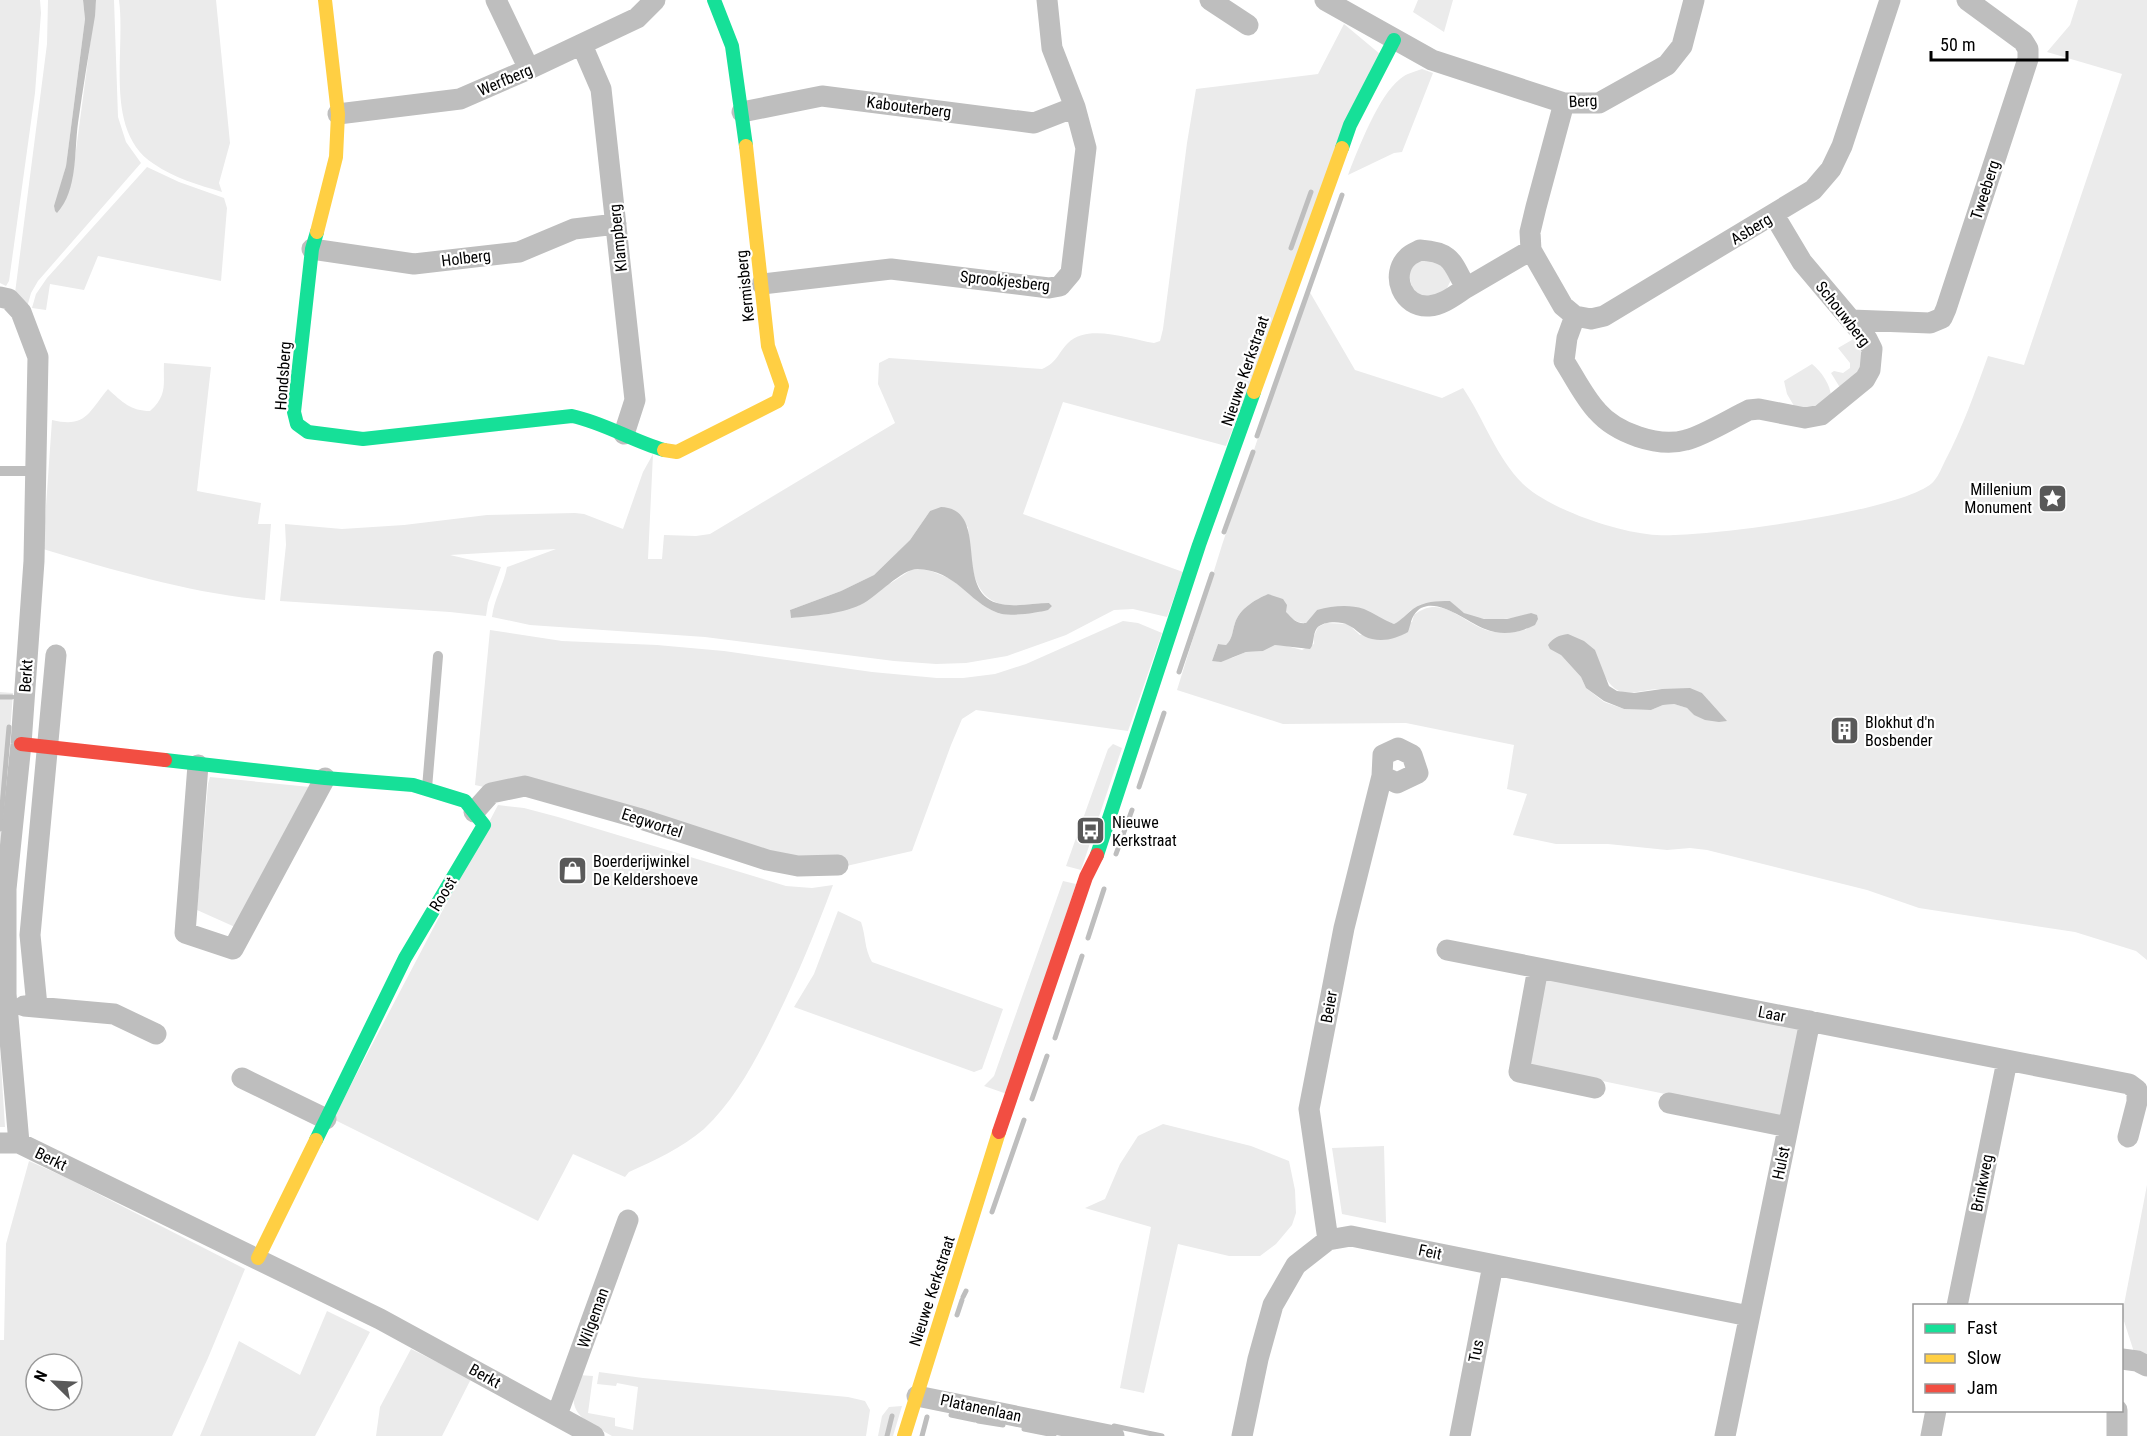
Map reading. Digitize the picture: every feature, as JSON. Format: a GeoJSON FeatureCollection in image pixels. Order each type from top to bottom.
{"type":"FeatureCollection","features":[{"type":"Feature","properties":{"kind":"street","name":"Hondsberg"},"geometry":{"type":"LineString","coordinates":[[325,0],[338,114],[336,157],[312,249],[294,412],[297,424],[308,432],[363,439],[572,416],[587,418],[624,434]]}},
{"type":"Feature","properties":{"kind":"street"},"geometry":{"type":"LineString","coordinates":[[496,0],[529,69]]}},
{"type":"Feature","properties":{"kind":"street","name":"Werfberg"},"geometry":{"type":"LineString","coordinates":[[338,114],[460,99],[582,45],[636,18],[655,0]]}},
{"type":"Feature","properties":{"kind":"street","name":"Kermisberg"},"geometry":{"type":"LineString","coordinates":[[624,434],[662,451],[677,452],[778,401],[782,386],[768,346],[742,112],[732,46],[714,0]]}},
{"type":"Feature","properties":{"kind":"street","name":"Sprookjesberg"},"geometry":{"type":"LineString","coordinates":[[762,284],[891,269],[1049,288],[1060,286],[1071,273],[1086,148],[1075,107],[1052,48],[1047,0]]}},
{"type":"Feature","properties":{"kind":"street"},"geometry":{"type":"LineString","coordinates":[[1210,0],[1248,25]]}},
{"type":"Feature","properties":{"kind":"street","name":"Berg"},"geometry":{"type":"LineString","coordinates":[[1325,0],[1432,60],[1564,103],[1599,103],[1667,65],[1682,46],[1694,0]]}},
{"type":"Feature","properties":{"kind":"street","name":"Asberg"},"geometry":{"type":"LineString","coordinates":[[1575,316],[1591,319],[1604,316],[1813,190],[1831,169],[1842,146],[1890,0]]}},
{"type":"Feature","properties":{"kind":"street","name":"Tweeberg"},"geometry":{"type":"LineString","coordinates":[[1851,320],[1930,322],[1942,318],[1946,309],[2028,59],[2028,50],[2023,41],[1967,0]]}},
{"type":"Feature","properties":{"kind":"street","name":"Nieuwe Kerkstraat"},"geometry":{"type":"LineString","coordinates":[[904,1436],[1014,1088],[1086,877],[1101,847],[1199,545],[1350,125],[1394,40]]}},
{"type":"Feature","properties":{"kind":"street","name":"Klampberg"},"geometry":{"type":"LineString","coordinates":[[582,45],[602,89],[635,400],[624,434]]}},
{"type":"Feature","properties":{"kind":"street","name":"Kabouterberg"},"geometry":{"type":"LineString","coordinates":[[742,112],[822,96],[1034,123],[1075,107]]}},
{"type":"Feature","properties":{"kind":"street"},"geometry":{"type":"LineString","coordinates":[[1564,103],[1530,232],[1531,249],[1563,306],[1575,316]]}},
{"type":"Feature","properties":{"kind":"street","name":"Schouwberg"},"geometry":{"type":"LineString","coordinates":[[1575,316],[1567,338],[1564,361],[1598,412],[1619,429],[1655,441],[1686,441],[1749,410],[1759,409],[1805,418],[1821,415],[1865,379],[1870,370],[1872,349],[1867,339],[1802,262],[1774,215]]}},
{"type":"Feature","properties":{"kind":"street","name":"Holberg"},"geometry":{"type":"LineString","coordinates":[[312,249],[414,264],[519,252],[574,229],[616,224]]}},
{"type":"Feature","properties":{"kind":"street"},"geometry":{"type":"LineString","coordinates":[[1466,288],[1531,249]]}},
{"type":"Feature","properties":{"kind":"street","name":"Berkt"},"geometry":{"type":"LineString","coordinates":[[0,297],[9,299],[21,312],[38,357],[34,561],[21,744],[6,889],[9,1143],[258,1258],[380,1319],[594,1436]]}},
{"type":"Feature","properties":{"kind":"street","name":"Berkt"},"geometry":{"type":"LineString","coordinates":[[37,1006],[30,935],[56,655]]}},
{"type":"Feature","properties":{"kind":"street"},"geometry":{"type":"LineString","coordinates":[[21,744],[198,765],[413,785],[465,801],[474,812]]}},
{"type":"Feature","properties":{"kind":"street"},"geometry":{"type":"LineString","coordinates":[[198,765],[185,933],[233,949],[325,778]]}},
{"type":"Feature","properties":{"kind":"street","name":"Beier"},"geometry":{"type":"LineString","coordinates":[[1328,1240],[1309,1109],[1344,928],[1382,776]]}},
{"type":"Feature","properties":{"kind":"street","name":"Eegwortel"},"geometry":{"type":"LineString","coordinates":[[474,812],[491,793],[525,786],[638,818],[767,860],[798,866],[838,865]]}},
{"type":"Feature","properties":{"kind":"street","name":"Roost"},"geometry":{"type":"LineString","coordinates":[[258,1258],[405,958],[484,825],[474,812]]}},
{"type":"Feature","properties":{"kind":"street","name":"Laar"},"geometry":{"type":"LineString","coordinates":[[1447,950],[2007,1061]]}},
{"type":"Feature","properties":{"kind":"street"},"geometry":{"type":"LineString","coordinates":[[1538,968],[1519,1072],[1595,1088]]}},
{"type":"Feature","properties":{"kind":"street"},"geometry":{"type":"LineString","coordinates":[[7,1006],[37,1006],[114,1014],[156,1034]]}},
{"type":"Feature","properties":{"kind":"street","name":"Hulst"},"geometry":{"type":"LineString","coordinates":[[1750,1311],[1810,1021]]}},
{"type":"Feature","properties":{"kind":"street"},"geometry":{"type":"LineString","coordinates":[[2007,1061],[2128,1084],[2137,1090],[2137,1102],[2128,1137]]}},
{"type":"Feature","properties":{"kind":"street","name":"Brinkweg"},"geometry":{"type":"LineString","coordinates":[[1957,1304],[2007,1061]]}},
{"type":"Feature","properties":{"kind":"street"},"geometry":{"type":"LineString","coordinates":[[242,1078],[326,1119]]}},
{"type":"Feature","properties":{"kind":"street"},"geometry":{"type":"LineString","coordinates":[[1669,1103],[1788,1127]]}},
{"type":"Feature","properties":{"kind":"street","name":"Wilgeman"},"geometry":{"type":"LineString","coordinates":[[557,1415],[628,1220]]}},
{"type":"Feature","properties":{"kind":"street","name":"Feit"},"geometry":{"type":"LineString","coordinates":[[1328,1240],[1351,1236],[1620,1289],[1750,1311]]}},
{"type":"Feature","properties":{"kind":"street"},"geometry":{"type":"LineString","coordinates":[[1242,1436],[1258,1359],[1273,1305],[1296,1265],[1328,1240]]}},
{"type":"Feature","properties":{"kind":"street","name":"Tus"},"geometry":{"type":"LineString","coordinates":[[1460,1436],[1493,1265]]}},
{"type":"Feature","properties":{"kind":"street"},"geometry":{"type":"LineString","coordinates":[[1725,1436],[1750,1311]]}},
{"type":"Feature","properties":{"kind":"street"},"geometry":{"type":"LineString","coordinates":[[2123,1359],[2137,1361],[2147,1366]]}},
{"type":"Feature","properties":{"kind":"street","name":"Platanenlaan"},"geometry":{"type":"LineString","coordinates":[[917,1396],[1114,1436]]}},
{"type":"Feature","properties":{"kind":"street"},"geometry":{"type":"LineString","coordinates":[[1931,1436],[1936,1412]]}},
{"type":"Feature","properties":{"kind":"street"},"geometry":{"type":"LineString","coordinates":[[2117,1412],[2117,1436]]}},
{"type":"Feature","properties":{"kind":"lane"},"geometry":{"type":"LineString","coordinates":[[0,471],[36,471]]}},
{"type":"Feature","properties":{"kind":"lane"},"geometry":{"type":"LineString","coordinates":[[427,789],[438,656]]}},
{"type":"Feature","properties":{"kind":"shaded area"},"geometry":{"type":"Polygon","coordinates":[[[0,0],[40,0],[41,13],[35,93],[9,281],[6,286],[0,283],[0,0]]]}},
{"type":"Feature","properties":{"kind":"shaded area"},"geometry":{"type":"Polygon","coordinates":[[[48,0],[83,0],[85,19],[66,166],[54,209],[72,180],[96,0],[114,0],[118,117],[126,142],[141,163],[38,281],[27,307],[15,293],[47,44],[48,0]]]}},
{"type":"Feature","properties":{"kind":"shaded area"},"geometry":{"type":"Polygon","coordinates":[[[83,0],[96,0],[95,16],[78,123],[72,182],[64,204],[57,213],[54,206],[66,166],[85,19],[83,0]]]}},
{"type":"Feature","properties":{"kind":"shaded area"},"geometry":{"type":"Polygon","coordinates":[[[119,0],[216,0],[230,143],[219,183],[222,192],[178,177],[154,164],[138,150],[128,132],[122,111],[120,89],[119,0]]]}},
{"type":"Feature","properties":{"kind":"shaded area"},"geometry":{"type":"Polygon","coordinates":[[[1418,0],[1453,0],[1444,32],[1413,12],[1418,0]]]}},
{"type":"Feature","properties":{"kind":"shaded area"},"geometry":{"type":"Polygon","coordinates":[[[2078,0],[2147,0],[2147,960],[2136,951],[2075,932],[1919,908],[1867,890],[1707,850],[1690,848],[1667,850],[1608,844],[1556,844],[1513,835],[1527,794],[1507,789],[1514,745],[1406,723],[1283,724],[1177,690],[1222,545],[1308,289],[1355,370],[1442,398],[1463,388],[1505,462],[1523,484],[1550,503],[1605,525],[1657,535],[1681,535],[1757,527],[1886,503],[1917,492],[1934,481],[1957,435],[1988,356],[2024,365],[2122,74],[2047,52],[2070,25],[2078,0]],[[1268,594],[1253,602],[1240,613],[1230,640],[1226,645],[1218,644],[1212,661],[1232,658],[1246,652],[1263,651],[1275,645],[1302,650],[1314,644],[1314,636],[1318,627],[1326,623],[1348,624],[1360,635],[1412,622],[1414,615],[1433,607],[1450,611],[1486,630],[1506,632],[1527,629],[1531,613],[1507,619],[1479,618],[1462,612],[1450,601],[1411,610],[1394,624],[1365,610],[1317,610],[1306,623],[1290,617],[1268,594]],[[1561,655],[1581,677],[1586,688],[1604,702],[1624,709],[1651,710],[1663,705],[1674,704],[1687,708],[1694,715],[1709,701],[1702,693],[1679,690],[1654,689],[1621,692],[1608,682],[1602,671],[1561,655]]]}},
{"type":"Feature","properties":{"kind":"shaded area"},"geometry":{"type":"Polygon","coordinates":[[[1344,24],[1380,54],[1226,446],[1063,402],[1023,514],[1183,572],[1167,617],[1133,609],[1114,610],[1066,635],[1007,656],[966,663],[936,664],[894,661],[705,637],[530,625],[492,617],[507,567],[556,549],[450,555],[501,567],[488,603],[486,616],[280,601],[286,545],[285,524],[342,529],[404,525],[487,515],[575,513],[584,514],[623,529],[643,472],[653,454],[648,559],[662,559],[664,535],[710,534],[895,423],[878,384],[879,363],[889,358],[1042,369],[1054,361],[1068,343],[1086,334],[1109,334],[1154,343],[1160,341],[1196,89],[1318,74],[1344,24]],[[930,511],[910,540],[874,575],[841,591],[790,610],[791,618],[891,583],[914,568],[931,571],[951,579],[988,608],[1000,614],[1039,612],[1052,606],[1049,603],[1006,605],[985,595],[974,575],[968,527],[930,511]]]}},
{"type":"Feature","properties":{"kind":"shaded area"},"geometry":{"type":"Polygon","coordinates":[[[1422,69],[1433,73],[1402,152],[1394,153],[1348,175],[1357,151],[1384,97],[1403,77],[1422,69]]]}},
{"type":"Feature","properties":{"kind":"shaded area"},"geometry":{"type":"Polygon","coordinates":[[[147,167],[179,182],[224,198],[227,208],[221,281],[98,256],[84,290],[50,284],[46,310],[32,308],[36,294],[47,278],[147,167]]]}},
{"type":"Feature","properties":{"kind":"shaded area"},"geometry":{"type":"Polygon","coordinates":[[[1434,254],[1451,280],[1444,294],[1415,299],[1406,264],[1434,254]]]}},
{"type":"Feature","properties":{"kind":"shaded area"},"geometry":{"type":"Polygon","coordinates":[[[1857,337],[1865,363],[1844,387],[1839,386],[1831,373],[1834,371],[1843,373],[1850,368],[1850,363],[1838,348],[1857,337]]]}},
{"type":"Feature","properties":{"kind":"shaded area"},"geometry":{"type":"Polygon","coordinates":[[[164,363],[211,367],[197,491],[261,503],[258,524],[271,524],[265,600],[181,587],[43,549],[52,420],[72,422],[79,420],[90,411],[108,389],[122,402],[143,411],[150,411],[160,400],[162,394],[164,363]]]}},
{"type":"Feature","properties":{"kind":"shaded area"},"geometry":{"type":"Polygon","coordinates":[[[1812,364],[1825,379],[1831,397],[1818,407],[1797,411],[1787,394],[1784,381],[1812,364]]]}},
{"type":"Feature","properties":{"kind":"shaded area"},"geometry":{"type":"Polygon","coordinates":[[[941,507],[956,511],[965,521],[977,583],[984,595],[1003,604],[1049,603],[1052,606],[1048,610],[1030,613],[1008,615],[998,613],[987,608],[943,575],[918,569],[905,573],[856,607],[829,614],[791,618],[790,610],[841,591],[874,575],[910,540],[930,511],[941,507]]]}},
{"type":"Feature","properties":{"kind":"shaded area"},"geometry":{"type":"Polygon","coordinates":[[[1268,594],[1283,599],[1287,605],[1286,612],[1300,623],[1306,623],[1317,610],[1346,606],[1364,609],[1394,624],[1417,606],[1445,601],[1450,601],[1464,613],[1484,619],[1507,619],[1531,613],[1537,615],[1538,619],[1535,625],[1523,630],[1510,633],[1498,632],[1485,629],[1449,610],[1429,606],[1421,608],[1414,615],[1408,632],[1391,639],[1372,639],[1345,624],[1328,623],[1317,628],[1310,649],[1275,645],[1263,651],[1246,652],[1221,662],[1212,661],[1218,644],[1226,645],[1230,640],[1240,613],[1253,602],[1268,594]]]}},
{"type":"Feature","properties":{"kind":"shaded area"},"geometry":{"type":"Polygon","coordinates":[[[1123,621],[1138,623],[1162,633],[1128,731],[976,710],[962,719],[912,851],[842,867],[475,785],[490,630],[562,641],[657,645],[724,651],[872,672],[963,678],[995,674],[1026,664],[1123,621]]]}},
{"type":"Feature","properties":{"kind":"shaded area"},"geometry":{"type":"Polygon","coordinates":[[[1568,634],[1584,641],[1595,650],[1609,686],[1617,691],[1634,693],[1690,688],[1702,693],[1727,721],[1705,720],[1694,715],[1687,708],[1674,704],[1663,705],[1651,710],[1624,709],[1604,701],[1586,688],[1581,677],[1561,655],[1550,649],[1548,645],[1552,640],[1568,634]]]}},
{"type":"Feature","properties":{"kind":"shaded area"},"geometry":{"type":"Polygon","coordinates":[[[0,692],[13,693],[0,868],[0,692]]]}},
{"type":"Feature","properties":{"kind":"shaded area"},"geometry":{"type":"Polygon","coordinates":[[[1113,744],[1122,748],[1081,870],[1066,866],[1108,749],[1113,744]]]}},
{"type":"Feature","properties":{"kind":"shaded area"},"geometry":{"type":"Polygon","coordinates":[[[210,777],[310,787],[235,927],[197,910],[210,777]]]}},
{"type":"Feature","properties":{"kind":"shaded area"},"geometry":{"type":"Polygon","coordinates":[[[498,805],[524,808],[558,817],[786,886],[812,888],[833,885],[798,972],[767,1037],[744,1079],[715,1118],[687,1142],[629,1172],[625,1177],[573,1154],[538,1221],[333,1119],[498,805]]]}},
{"type":"Feature","properties":{"kind":"shaded area"},"geometry":{"type":"Polygon","coordinates":[[[1063,881],[1076,884],[1007,1094],[984,1086],[994,1076],[1063,881]]]}},
{"type":"Feature","properties":{"kind":"shaded area"},"geometry":{"type":"Polygon","coordinates":[[[838,911],[861,922],[872,962],[1003,1009],[982,1069],[974,1072],[794,1007],[814,974],[838,911]]]}},
{"type":"Feature","properties":{"kind":"shaded area"},"geometry":{"type":"Polygon","coordinates":[[[1546,978],[1801,1026],[1781,1118],[1530,1066],[1546,978]]]}},
{"type":"Feature","properties":{"kind":"shaded area"},"geometry":{"type":"Polygon","coordinates":[[[0,1050],[5,1127],[0,1127],[0,1050]]]}},
{"type":"Feature","properties":{"kind":"shaded area"},"geometry":{"type":"Polygon","coordinates":[[[1163,1124],[1251,1146],[1289,1161],[1295,1190],[1296,1213],[1292,1225],[1276,1244],[1260,1256],[1229,1256],[1178,1244],[1144,1393],[1120,1388],[1151,1227],[1085,1208],[1105,1199],[1120,1164],[1138,1136],[1163,1124]]]}},
{"type":"Feature","properties":{"kind":"shaded area"},"geometry":{"type":"Polygon","coordinates":[[[1384,1146],[1386,1223],[1342,1214],[1332,1148],[1384,1146]]]}},
{"type":"Feature","properties":{"kind":"shaded area"},"geometry":{"type":"Polygon","coordinates":[[[29,1161],[245,1269],[172,1436],[0,1436],[0,1340],[4,1340],[6,1244],[29,1161]]]}},
{"type":"Feature","properties":{"kind":"shaded area"},"geometry":{"type":"Polygon","coordinates":[[[2147,1185],[2147,1359],[2134,1352],[2123,1318],[2147,1185]]]}},
{"type":"Feature","properties":{"kind":"shaded area"},"geometry":{"type":"Polygon","coordinates":[[[327,1311],[370,1332],[315,1436],[200,1436],[239,1341],[300,1375],[327,1311]]]}},
{"type":"Feature","properties":{"kind":"shaded area"},"geometry":{"type":"Polygon","coordinates":[[[411,1349],[471,1379],[442,1436],[376,1436],[380,1407],[411,1349]]]}},
{"type":"Feature","properties":{"kind":"shaded area"},"geometry":{"type":"Polygon","coordinates":[[[599,1372],[848,1397],[865,1401],[870,1410],[866,1436],[612,1436],[578,1413],[573,1398],[578,1375],[593,1376],[588,1413],[615,1418],[615,1426],[633,1430],[638,1387],[617,1383],[616,1386],[597,1384],[599,1372]]]}},
{"type":"Feature","properties":{"kind":"shaded area"},"geometry":{"type":"Polygon","coordinates":[[[902,1406],[893,1436],[878,1436],[882,1416],[889,1407],[902,1406]]]}},
{"type":"Feature","properties":{"kind":"waterway"},"geometry":{"type":"LineString","coordinates":[[1291,248],[1311,192]]}},
{"type":"Feature","properties":{"kind":"waterway"},"geometry":{"type":"LineString","coordinates":[[1257,436],[1342,195]]}},
{"type":"Feature","properties":{"kind":"waterway"},"geometry":{"type":"LineString","coordinates":[[1224,532],[1253,452]]}},
{"type":"Feature","properties":{"kind":"waterway"},"geometry":{"type":"LineString","coordinates":[[1179,672],[1212,574]]}},
{"type":"Feature","properties":{"kind":"waterway"},"geometry":{"type":"LineString","coordinates":[[0,697],[12,697]]}},
{"type":"Feature","properties":{"kind":"waterway"},"geometry":{"type":"LineString","coordinates":[[1139,787],[1164,713]]}},
{"type":"Feature","properties":{"kind":"waterway"},"geometry":{"type":"LineString","coordinates":[[0,829],[9,727]]}},
{"type":"Feature","properties":{"kind":"waterway"},"geometry":{"type":"LineString","coordinates":[[1116,854],[1132,810]]}},
{"type":"Feature","properties":{"kind":"waterway"},"geometry":{"type":"LineString","coordinates":[[1088,938],[1104,889]]}},
{"type":"Feature","properties":{"kind":"waterway"},"geometry":{"type":"LineString","coordinates":[[1055,1038],[1082,956]]}},
{"type":"Feature","properties":{"kind":"waterway"},"geometry":{"type":"LineString","coordinates":[[1032,1099],[1047,1056]]}},
{"type":"Feature","properties":{"kind":"waterway"},"geometry":{"type":"LineString","coordinates":[[992,1212],[1024,1120]]}},
{"type":"Feature","properties":{"kind":"waterway"},"geometry":{"type":"LineString","coordinates":[[963,1297],[966,1291]]}},
{"type":"Feature","properties":{"kind":"waterway"},"geometry":{"type":"LineString","coordinates":[[957,1315],[962,1300]]}},
{"type":"Feature","properties":{"kind":"waterway"},"geometry":{"type":"LineString","coordinates":[[951,1415],[975,1420]]}},
{"type":"Feature","properties":{"kind":"waterway"},"geometry":{"type":"LineString","coordinates":[[887,1436],[892,1416]]}},
{"type":"Feature","properties":{"kind":"waterway"},"geometry":{"type":"LineString","coordinates":[[922,1436],[927,1417]]}},
{"type":"Feature","properties":{"kind":"waterway"},"geometry":{"type":"LineString","coordinates":[[978,1421],[1003,1425]]}},
{"type":"Feature","properties":{"kind":"waterway"},"geometry":{"type":"LineString","coordinates":[[1114,1426],[1162,1436]]}},
{"type":"Feature","properties":{"kind":"waterway"},"geometry":{"type":"LineString","coordinates":[[1024,1429],[1054,1435]]}},
{"type":"Feature","properties":{"kind":"traffic: fast"},"geometry":{"type":"LineString","coordinates":[[714,0],[732,46],[746,146]]}},
{"type":"Feature","properties":{"kind":"traffic: fast"},"geometry":{"type":"LineString","coordinates":[[1342,148],[1350,125],[1394,40]]}},
{"type":"Feature","properties":{"kind":"traffic: fast"},"geometry":{"type":"LineString","coordinates":[[317,232],[312,249],[294,412],[297,424],[308,432],[363,439],[572,416],[664,450]]}},
{"type":"Feature","properties":{"kind":"traffic: fast"},"geometry":{"type":"LineString","coordinates":[[1097,855],[1199,545],[1254,392]]}},
{"type":"Feature","properties":{"kind":"traffic: fast"},"geometry":{"type":"LineString","coordinates":[[165,760],[325,778],[413,785],[465,801],[484,825],[405,958],[316,1140]]}},
{"type":"Feature","properties":{"kind":"traffic: slow"},"geometry":{"type":"LineString","coordinates":[[317,232],[336,157],[338,114],[325,0]]}},
{"type":"Feature","properties":{"kind":"traffic: slow"},"geometry":{"type":"LineString","coordinates":[[664,450],[677,452],[778,401],[782,386],[768,346],[746,146]]}},
{"type":"Feature","properties":{"kind":"traffic: slow"},"geometry":{"type":"LineString","coordinates":[[1254,392],[1342,148]]}},
{"type":"Feature","properties":{"kind":"traffic: slow"},"geometry":{"type":"LineString","coordinates":[[904,1436],[999,1132]]}},
{"type":"Feature","properties":{"kind":"traffic: slow"},"geometry":{"type":"LineString","coordinates":[[258,1258],[316,1140]]}},
{"type":"Feature","properties":{"kind":"traffic: jam"},"geometry":{"type":"LineString","coordinates":[[21,744],[165,760]]}},
{"type":"Feature","properties":{"kind":"traffic: jam"},"geometry":{"type":"LineString","coordinates":[[999,1132],[1086,877],[1097,855]]}},
{"type":"Feature","properties":{"kind":"place","name":"Millenium Monument"},"geometry":{"type":"Point","coordinates":[2053,498]}},
{"type":"Feature","properties":{"kind":"place","name":"Blokhut d'n Bosbender"},"geometry":{"type":"Point","coordinates":[1844,731]}},
{"type":"Feature","properties":{"kind":"place","name":"Nieuwe Kerkstraat"},"geometry":{"type":"Point","coordinates":[1091,831]}},
{"type":"Feature","properties":{"kind":"place","name":"Boerderijwinkel De Keldershoeve"},"geometry":{"type":"Point","coordinates":[572,870]}}]}
